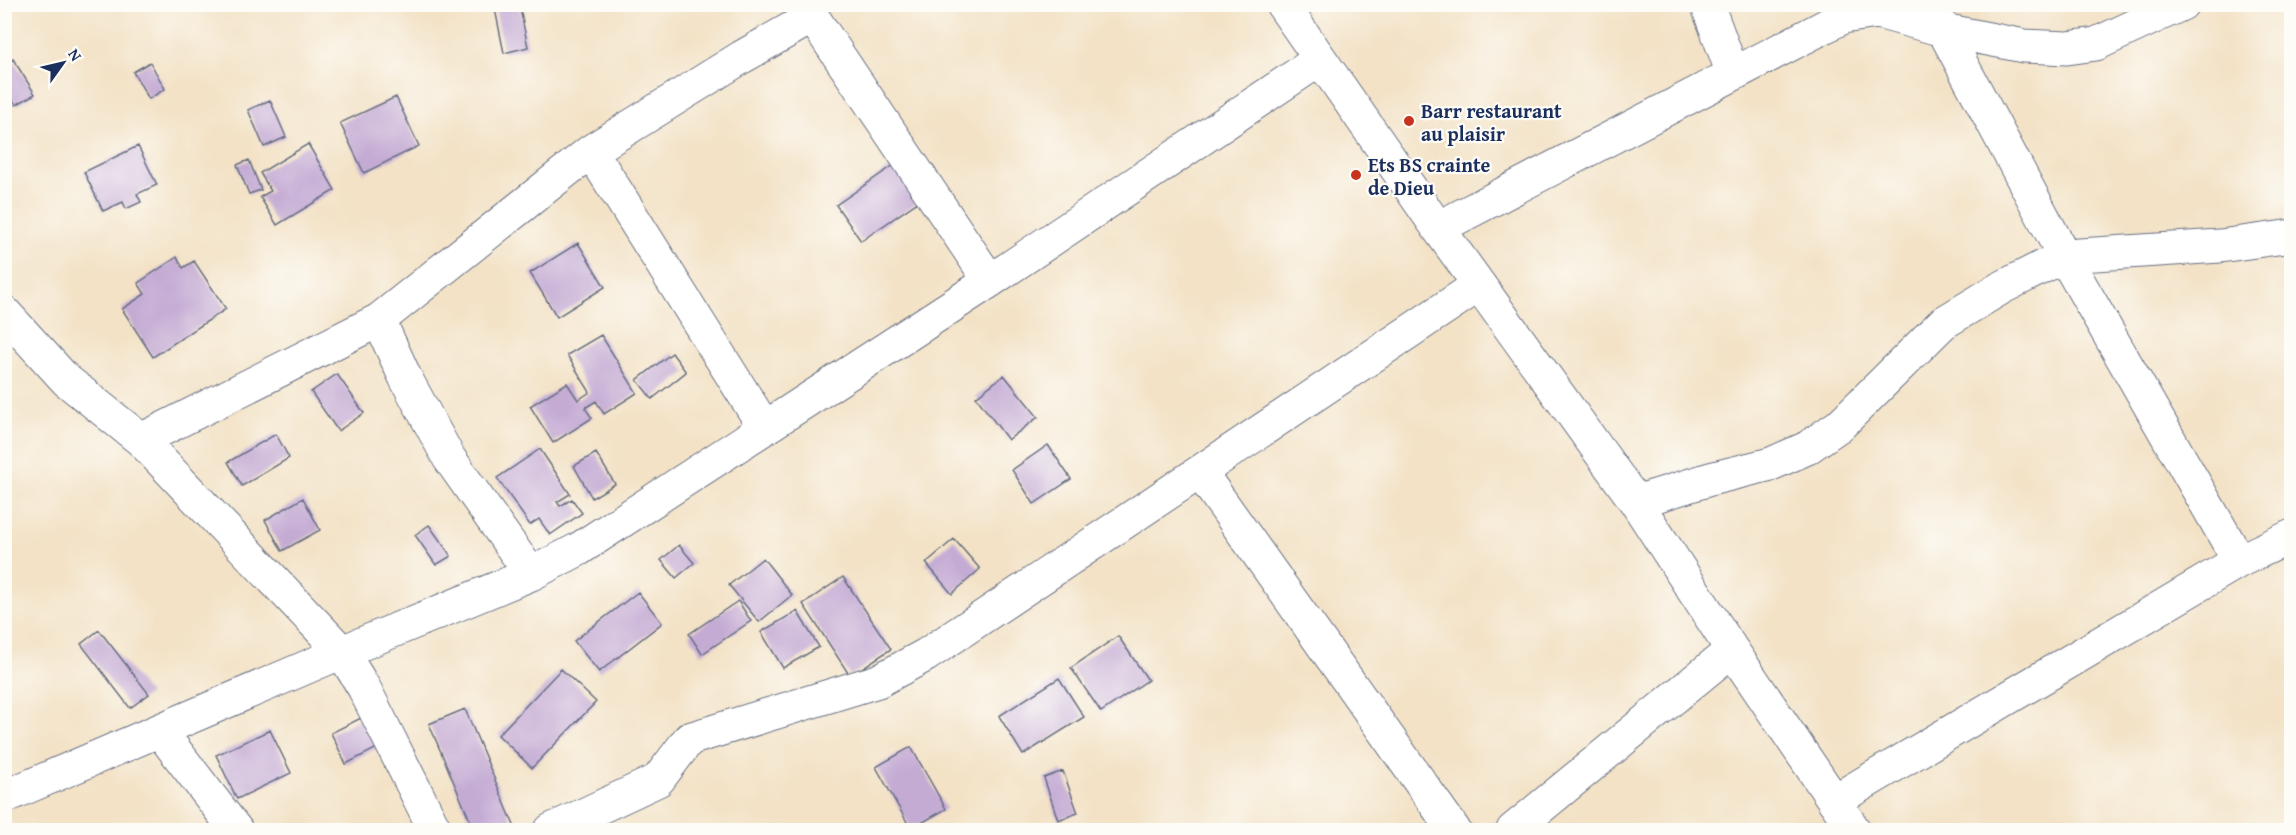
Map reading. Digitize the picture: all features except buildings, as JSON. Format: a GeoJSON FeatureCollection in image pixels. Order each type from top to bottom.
{"type":"FeatureCollection","features":[{"type":"Feature","properties":{"kind":"street"},"geometry":{"type":"LineString","coordinates":[[1282,4],[1438,228],[1636,502],[1854,831]]}},
{"type":"Feature","properties":{"kind":"street"},"geometry":{"type":"LineString","coordinates":[[1707,4],[1733,74]]}},
{"type":"Feature","properties":{"kind":"street"},"geometry":{"type":"LineString","coordinates":[[1438,228],[1843,17],[1878,12],[1937,17],[2024,46],[2067,48],[2096,44],[2182,4]]}},
{"type":"Feature","properties":{"kind":"street"},"geometry":{"type":"LineString","coordinates":[[141,440],[379,320],[591,151],[742,57],[808,11],[990,281]]}},
{"type":"Feature","properties":{"kind":"street"},"geometry":{"type":"LineString","coordinates":[[1937,17],[2064,256],[2240,561]]}},
{"type":"Feature","properties":{"kind":"street"},"geometry":{"type":"LineString","coordinates":[[4,797],[342,652],[531,574],[579,549],[990,281],[1319,60]]}},
{"type":"Feature","properties":{"kind":"street"},"geometry":{"type":"LineString","coordinates":[[591,151],[765,428]]}},
{"type":"Feature","properties":{"kind":"street"},"geometry":{"type":"LineString","coordinates":[[1636,502],[1710,479],[1771,464],[1807,448],[1840,425],[1943,323],[2001,288],[2064,256],[2220,246],[2292,236]]}},
{"type":"Feature","properties":{"kind":"street"},"geometry":{"type":"LineString","coordinates":[[551,831],[658,780],[689,739],[878,681],[926,655],[1479,285]]}},
{"type":"Feature","properties":{"kind":"street"},"geometry":{"type":"LineString","coordinates":[[4,312],[66,380],[141,440],[342,652],[364,688],[435,831]]}},
{"type":"Feature","properties":{"kind":"street"},"geometry":{"type":"LineString","coordinates":[[379,320],[405,377],[449,458],[531,574]]}},
{"type":"Feature","properties":{"kind":"street"},"geometry":{"type":"LineString","coordinates":[[1200,472],[1454,831]]}},
{"type":"Feature","properties":{"kind":"street"},"geometry":{"type":"LineString","coordinates":[[1833,801],[2240,561],[2292,536]]}},
{"type":"Feature","properties":{"kind":"street"},"geometry":{"type":"LineString","coordinates":[[1513,831],[1732,650]]}},
{"type":"Feature","properties":{"kind":"street"},"geometry":{"type":"LineString","coordinates":[[160,731],[236,831]]}},
{"type":"Feature","properties":{"kind":"place","name":"Barr restaurant au plaisir"},"geometry":{"type":"Point","coordinates":[1409,121]}},
{"type":"Feature","properties":{"kind":"place","name":"Ets BS crainte de Dieu"},"geometry":{"type":"Point","coordinates":[1356,175]}}]}
